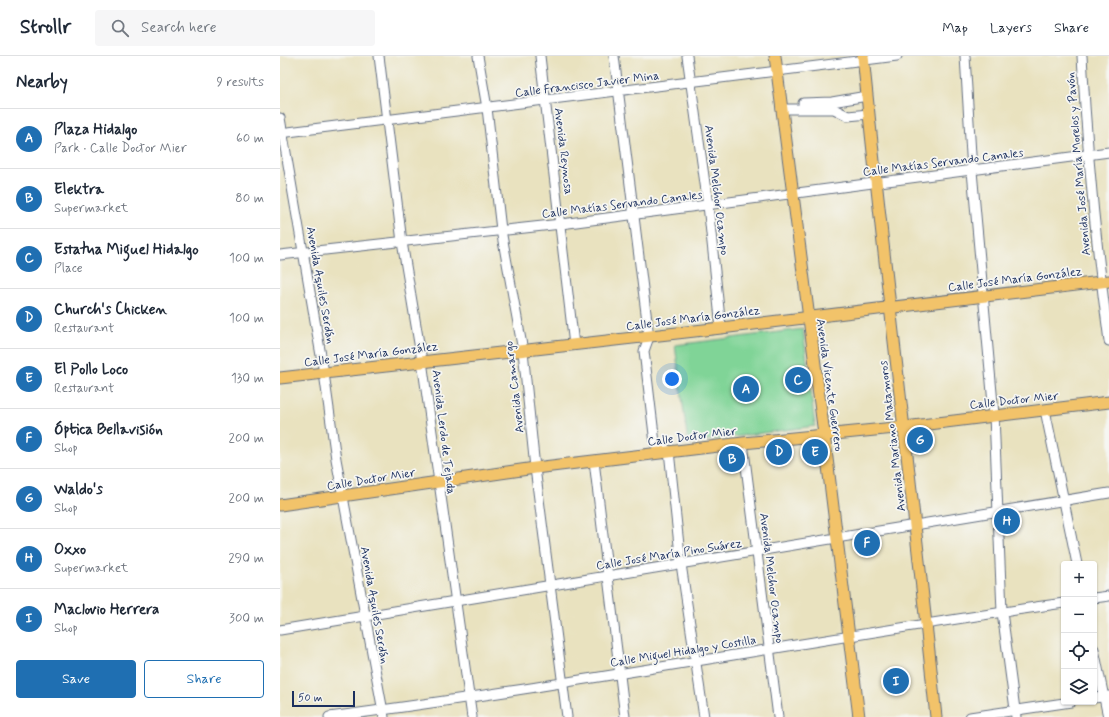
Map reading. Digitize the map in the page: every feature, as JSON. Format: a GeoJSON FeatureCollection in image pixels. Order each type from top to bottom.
{"type":"FeatureCollection","features":[{"type":"Feature","properties":{"kind":"main road","name":"Avenida Vicente Guerrero"},"geometry":{"type":"LineString","coordinates":[[774,56],[824,434],[859,717]]}},
{"type":"Feature","properties":{"kind":"main road","name":"Avenida Mariano Matamoros"},"geometry":{"type":"LineString","coordinates":[[863,58],[889,308],[905,427],[936,717]]}},
{"type":"Feature","properties":{"kind":"main road","name":"Calle José María González"},"geometry":{"type":"LineString","coordinates":[[280,378],[422,361],[649,337],[1105,281]]}},
{"type":"Feature","properties":{"kind":"main road","name":"Calle Doctor Mier"},"geometry":{"type":"LineString","coordinates":[[280,505],[535,468],[669,451],[824,434],[905,427],[1109,402]]}},
{"type":"Feature","properties":{"kind":"street","name":"Avenida Lerdo de Tejada"},"geometry":{"type":"LineString","coordinates":[[379,56],[402,242],[422,361],[454,602],[472,717]]}},
{"type":"Feature","properties":{"kind":"street","name":"Avenida Camargo"},"geometry":{"type":"LineString","coordinates":[[478,56],[487,108],[501,230],[522,351],[535,468],[567,717]]}},
{"type":"Feature","properties":{"kind":"street","name":"Avenida Reynosa"},"geometry":{"type":"LineString","coordinates":[[540,56],[561,224],[574,345]]}},
{"type":"Feature","properties":{"kind":"street"},"geometry":{"type":"LineString","coordinates":[[614,56],[649,337],[644,351],[655,443],[669,451],[681,564],[697,661],[704,717]]}},
{"type":"Feature","properties":{"kind":"street","name":"Avenida Melchor Ocampo"},"geometry":{"type":"LineString","coordinates":[[687,56],[708,205],[721,328]]}},
{"type":"Feature","properties":{"kind":"street","name":"Calle Francisco Javier Mina"},"geometry":{"type":"LineString","coordinates":[[281,133],[619,92],[863,58],[897,56]]}},
{"type":"Feature","properties":{"kind":"street"},"geometry":{"type":"LineString","coordinates":[[965,56],[972,171],[994,415],[1002,612],[1015,714]]}},
{"type":"Feature","properties":{"kind":"street","name":"Avenida José María Morelos y Pavón"},"geometry":{"type":"LineString","coordinates":[[1082,56],[1088,155],[1105,281],[1109,341]]}},
{"type":"Feature","properties":{"kind":"street"},"geometry":{"type":"LineString","coordinates":[[781,106],[867,96]]}},
{"type":"Feature","properties":{"kind":"street"},"geometry":{"type":"LineString","coordinates":[[781,106],[834,109],[848,116],[869,114]]}},
{"type":"Feature","properties":{"kind":"street","name":"Avenida Aquiles Serdán"},"geometry":{"type":"LineString","coordinates":[[280,118],[281,133],[324,373],[343,497],[383,714]]}},
{"type":"Feature","properties":{"kind":"street","name":"Calle Matías Servando Canales"},"geometry":{"type":"LineString","coordinates":[[280,255],[561,224],[1109,152]]}},
{"type":"Feature","properties":{"kind":"street"},"geometry":{"type":"LineString","coordinates":[[1045,410],[1076,561]]}},
{"type":"Feature","properties":{"kind":"street","name":"Avenida Melchor Ocampo"},"geometry":{"type":"LineString","coordinates":[[743,443],[778,717]]}},
{"type":"Feature","properties":{"kind":"street"},"geometry":{"type":"LineString","coordinates":[[594,461],[625,717]]}},
{"type":"Feature","properties":{"kind":"street","name":"Calle José María Pino Suárez"},"geometry":{"type":"LineString","coordinates":[[280,630],[1109,494]]}},
{"type":"Feature","properties":{"kind":"street"},"geometry":{"type":"LineString","coordinates":[[1097,598],[1109,596]]}},
{"type":"Feature","properties":{"kind":"street","name":"Calle Miguel Hidalgo y Costilla"},"geometry":{"type":"LineString","coordinates":[[329,717],[383,714],[469,697],[769,650],[926,622],[1061,602]]}},
{"type":"Feature","properties":{"kind":"street"},"geometry":{"type":"LineString","coordinates":[[1097,661],[1106,696],[1108,717]]}},
{"type":"Feature","properties":{"kind":"street"},"geometry":{"type":"LineString","coordinates":[[970,717],[1015,714],[1061,704]]}},
{"type":"Feature","properties":{"kind":"green space"},"geometry":{"type":"Polygon","coordinates":[[[803,329],[815,426],[688,443],[675,345],[803,329]]]}},
{"type":"Feature","properties":{"kind":"place","name":"Estatua Miguel Hidalgo"},"geometry":{"type":"Point","coordinates":[798,380]}},
{"type":"Feature","properties":{"kind":"place","name":"Plaza Hidalgo"},"geometry":{"type":"Point","coordinates":[746,389]}},
{"type":"Feature","properties":{"kind":"place","name":"Waldo's"},"geometry":{"type":"Point","coordinates":[920,440]}},
{"type":"Feature","properties":{"kind":"place","name":"Church's Chicken"},"geometry":{"type":"Point","coordinates":[779,452]}},
{"type":"Feature","properties":{"kind":"place","name":"El Pollo Loco"},"geometry":{"type":"Point","coordinates":[815,452]}},
{"type":"Feature","properties":{"kind":"place","name":"Elektra"},"geometry":{"type":"Point","coordinates":[732,459]}},
{"type":"Feature","properties":{"kind":"place","name":"Oxxo"},"geometry":{"type":"Point","coordinates":[1007,521]}},
{"type":"Feature","properties":{"kind":"place","name":"Óptica Bellavisión"},"geometry":{"type":"Point","coordinates":[867,543]}},
{"type":"Feature","properties":{"kind":"place","name":"Maclovio Herrera"},"geometry":{"type":"Point","coordinates":[896,681]}}]}
